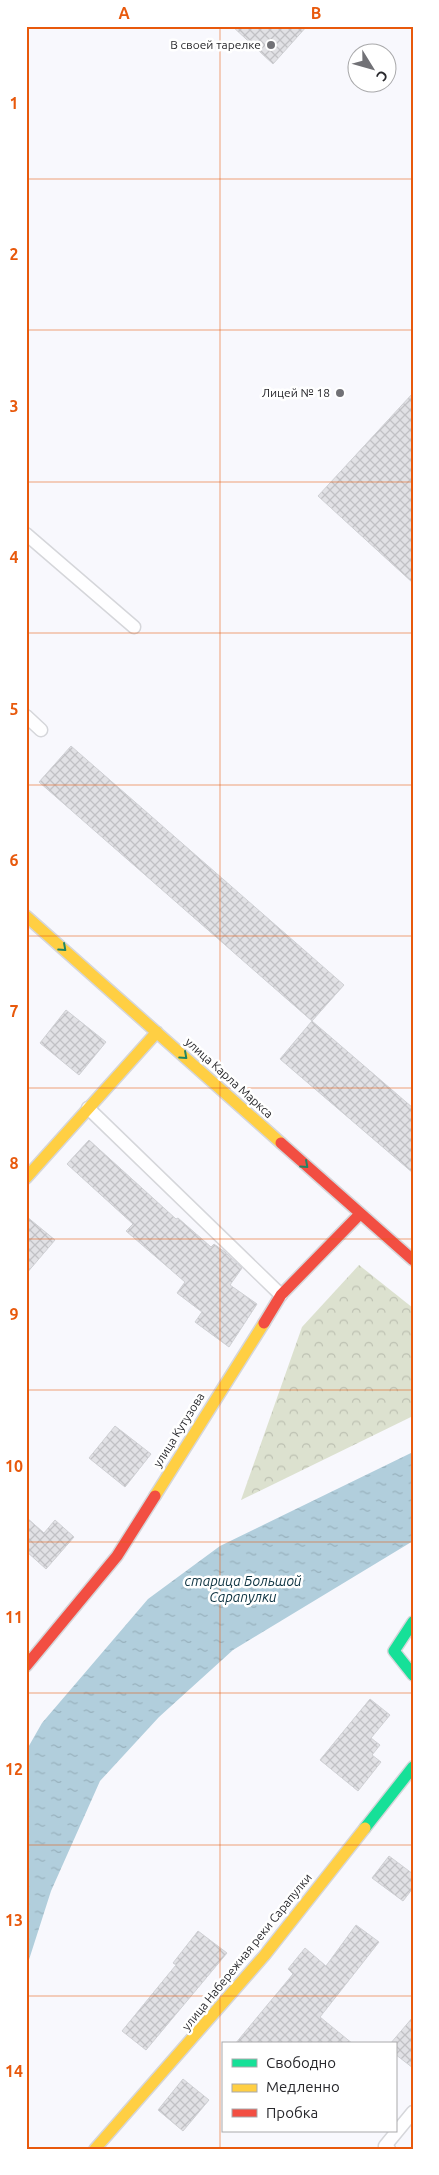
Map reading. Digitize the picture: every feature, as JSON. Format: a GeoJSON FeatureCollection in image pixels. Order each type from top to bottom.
{"type":"FeatureCollection","features":[{"type":"Feature","properties":{"kind":"street","name":"улица Карла Маркса"},"geometry":{"type":"LineString","coordinates":[[26,916],[413,1260]]}},
{"type":"Feature","properties":{"kind":"street"},"geometry":{"type":"LineString","coordinates":[[26,1178],[156,1032]]}},
{"type":"Feature","properties":{"kind":"street","name":"улица Кутузова"},"geometry":{"type":"LineString","coordinates":[[26,1666],[117,1556],[280,1295],[360,1214]]}},
{"type":"Feature","properties":{"kind":"street"},"geometry":{"type":"LineString","coordinates":[[413,1622],[394,1651],[413,1675]]}},
{"type":"Feature","properties":{"kind":"street","name":"улица Набережная реки Сарапулки"},"geometry":{"type":"LineString","coordinates":[[95,2149],[264,1956],[413,1767]]}},
{"type":"Feature","properties":{"kind":"lane"},"geometry":{"type":"LineString","coordinates":[[26,534],[134,627]]}},
{"type":"Feature","properties":{"kind":"lane"},"geometry":{"type":"LineString","coordinates":[[26,716],[41,730]]}},
{"type":"Feature","properties":{"kind":"lane"},"geometry":{"type":"LineString","coordinates":[[88,1108],[280,1295]]}},
{"type":"Feature","properties":{"kind":"lane"},"geometry":{"type":"LineString","coordinates":[[389,2149],[385,2146],[413,2112]]}},
{"type":"Feature","properties":{"kind":"green space"},"geometry":{"type":"Polygon","coordinates":[[[359,1265],[413,1308],[413,1416],[241,1500],[302,1327],[359,1265]]]}},
{"type":"Feature","properties":{"kind":"water","name":"старица Большой Сарапулки"},"geometry":{"type":"Polygon","coordinates":[[[413,1452],[413,1541],[233,1650],[159,1717],[100,1781],[51,1891],[26,1969],[26,1751],[42,1723],[148,1599],[220,1546],[413,1452]]]}},
{"type":"Feature","properties":{"kind":"building","name":"В своей тарелке"},"geometry":{"type":"Polygon","coordinates":[[[232,26],[307,26],[273,64],[232,26]]]}},
{"type":"Feature","properties":{"kind":"building"},"geometry":{"type":"Polygon","coordinates":[[[413,393],[413,583],[318,496],[413,393]]]}},
{"type":"Feature","properties":{"kind":"building"},"geometry":{"type":"Polygon","coordinates":[[[71,746],[344,985],[312,1021],[39,782],[71,746]]]}},
{"type":"Feature","properties":{"kind":"building"},"geometry":{"type":"Polygon","coordinates":[[[66,1010],[106,1042],[79,1075],[40,1043],[66,1010]]]}},
{"type":"Feature","properties":{"kind":"building"},"geometry":{"type":"Polygon","coordinates":[[[312,1021],[413,1108],[413,1173],[280,1059],[312,1021]]]}},
{"type":"Feature","properties":{"kind":"building"},"geometry":{"type":"Polygon","coordinates":[[[89,1140],[176,1219],[178,1218],[211,1247],[214,1244],[225,1252],[242,1268],[230,1285],[257,1304],[229,1347],[195,1322],[202,1312],[177,1293],[185,1282],[126,1231],[133,1224],[67,1164],[89,1140]]]}},
{"type":"Feature","properties":{"kind":"building"},"geometry":{"type":"Polygon","coordinates":[[[26,1216],[55,1240],[26,1274],[26,1216]]]}},
{"type":"Feature","properties":{"kind":"building"},"geometry":{"type":"Polygon","coordinates":[[[115,1426],[151,1454],[125,1487],[89,1458],[115,1426]]]}},
{"type":"Feature","properties":{"kind":"building"},"geometry":{"type":"Polygon","coordinates":[[[26,1517],[44,1533],[55,1520],[74,1537],[46,1569],[26,1551],[26,1517]]]}},
{"type":"Feature","properties":{"kind":"building"},"geometry":{"type":"Polygon","coordinates":[[[370,1699],[390,1715],[371,1738],[380,1745],[372,1755],[381,1762],[358,1791],[320,1760],[370,1699]]]}},
{"type":"Feature","properties":{"kind":"building"},"geometry":{"type":"Polygon","coordinates":[[[389,1856],[413,1874],[413,1888],[403,1901],[372,1878],[389,1856]]]}},
{"type":"Feature","properties":{"kind":"building"},"geometry":{"type":"Polygon","coordinates":[[[356,1925],[379,1942],[320,2017],[351,2042],[237,2042],[293,1974],[288,1969],[305,1948],[326,1966],[356,1925]]]}},
{"type":"Feature","properties":{"kind":"building"},"geometry":{"type":"Polygon","coordinates":[[[198,1931],[227,1953],[146,2050],[122,2031],[176,1965],[173,1963],[198,1931]]]}},
{"type":"Feature","properties":{"kind":"building"},"geometry":{"type":"Polygon","coordinates":[[[413,2017],[413,2068],[396,2055],[396,2042],[392,2042],[413,2017]]]}},
{"type":"Feature","properties":{"kind":"building"},"geometry":{"type":"Polygon","coordinates":[[[183,2079],[209,2100],[183,2131],[158,2110],[183,2079]]]}},
{"type":"Feature","properties":{"kind":"traffic: fast"},"geometry":{"type":"LineString","coordinates":[[413,1622],[394,1651],[413,1675]]}},
{"type":"Feature","properties":{"kind":"traffic: fast"},"geometry":{"type":"LineString","coordinates":[[365,1828],[413,1767]]}},
{"type":"Feature","properties":{"kind":"traffic: slow"},"geometry":{"type":"LineString","coordinates":[[26,916],[281,1143]]}},
{"type":"Feature","properties":{"kind":"traffic: slow"},"geometry":{"type":"LineString","coordinates":[[26,1178],[157,1032]]}},
{"type":"Feature","properties":{"kind":"traffic: slow"},"geometry":{"type":"LineString","coordinates":[[155,1496],[264,1323]]}},
{"type":"Feature","properties":{"kind":"traffic: slow"},"geometry":{"type":"LineString","coordinates":[[95,2149],[264,1956],[365,1828]]}},
{"type":"Feature","properties":{"kind":"traffic: jam"},"geometry":{"type":"LineString","coordinates":[[281,1143],[413,1260]]}},
{"type":"Feature","properties":{"kind":"traffic: jam"},"geometry":{"type":"LineString","coordinates":[[264,1323],[281,1295],[360,1214]]}},
{"type":"Feature","properties":{"kind":"traffic: jam"},"geometry":{"type":"LineString","coordinates":[[26,1666],[117,1556],[155,1496]]}},
{"type":"Feature","properties":{"kind":"place","name":"В своей тарелке"},"geometry":{"type":"Point","coordinates":[271,45]}},
{"type":"Feature","properties":{"kind":"place","name":"Лицей № 18"},"geometry":{"type":"Point","coordinates":[340,393]}}]}
